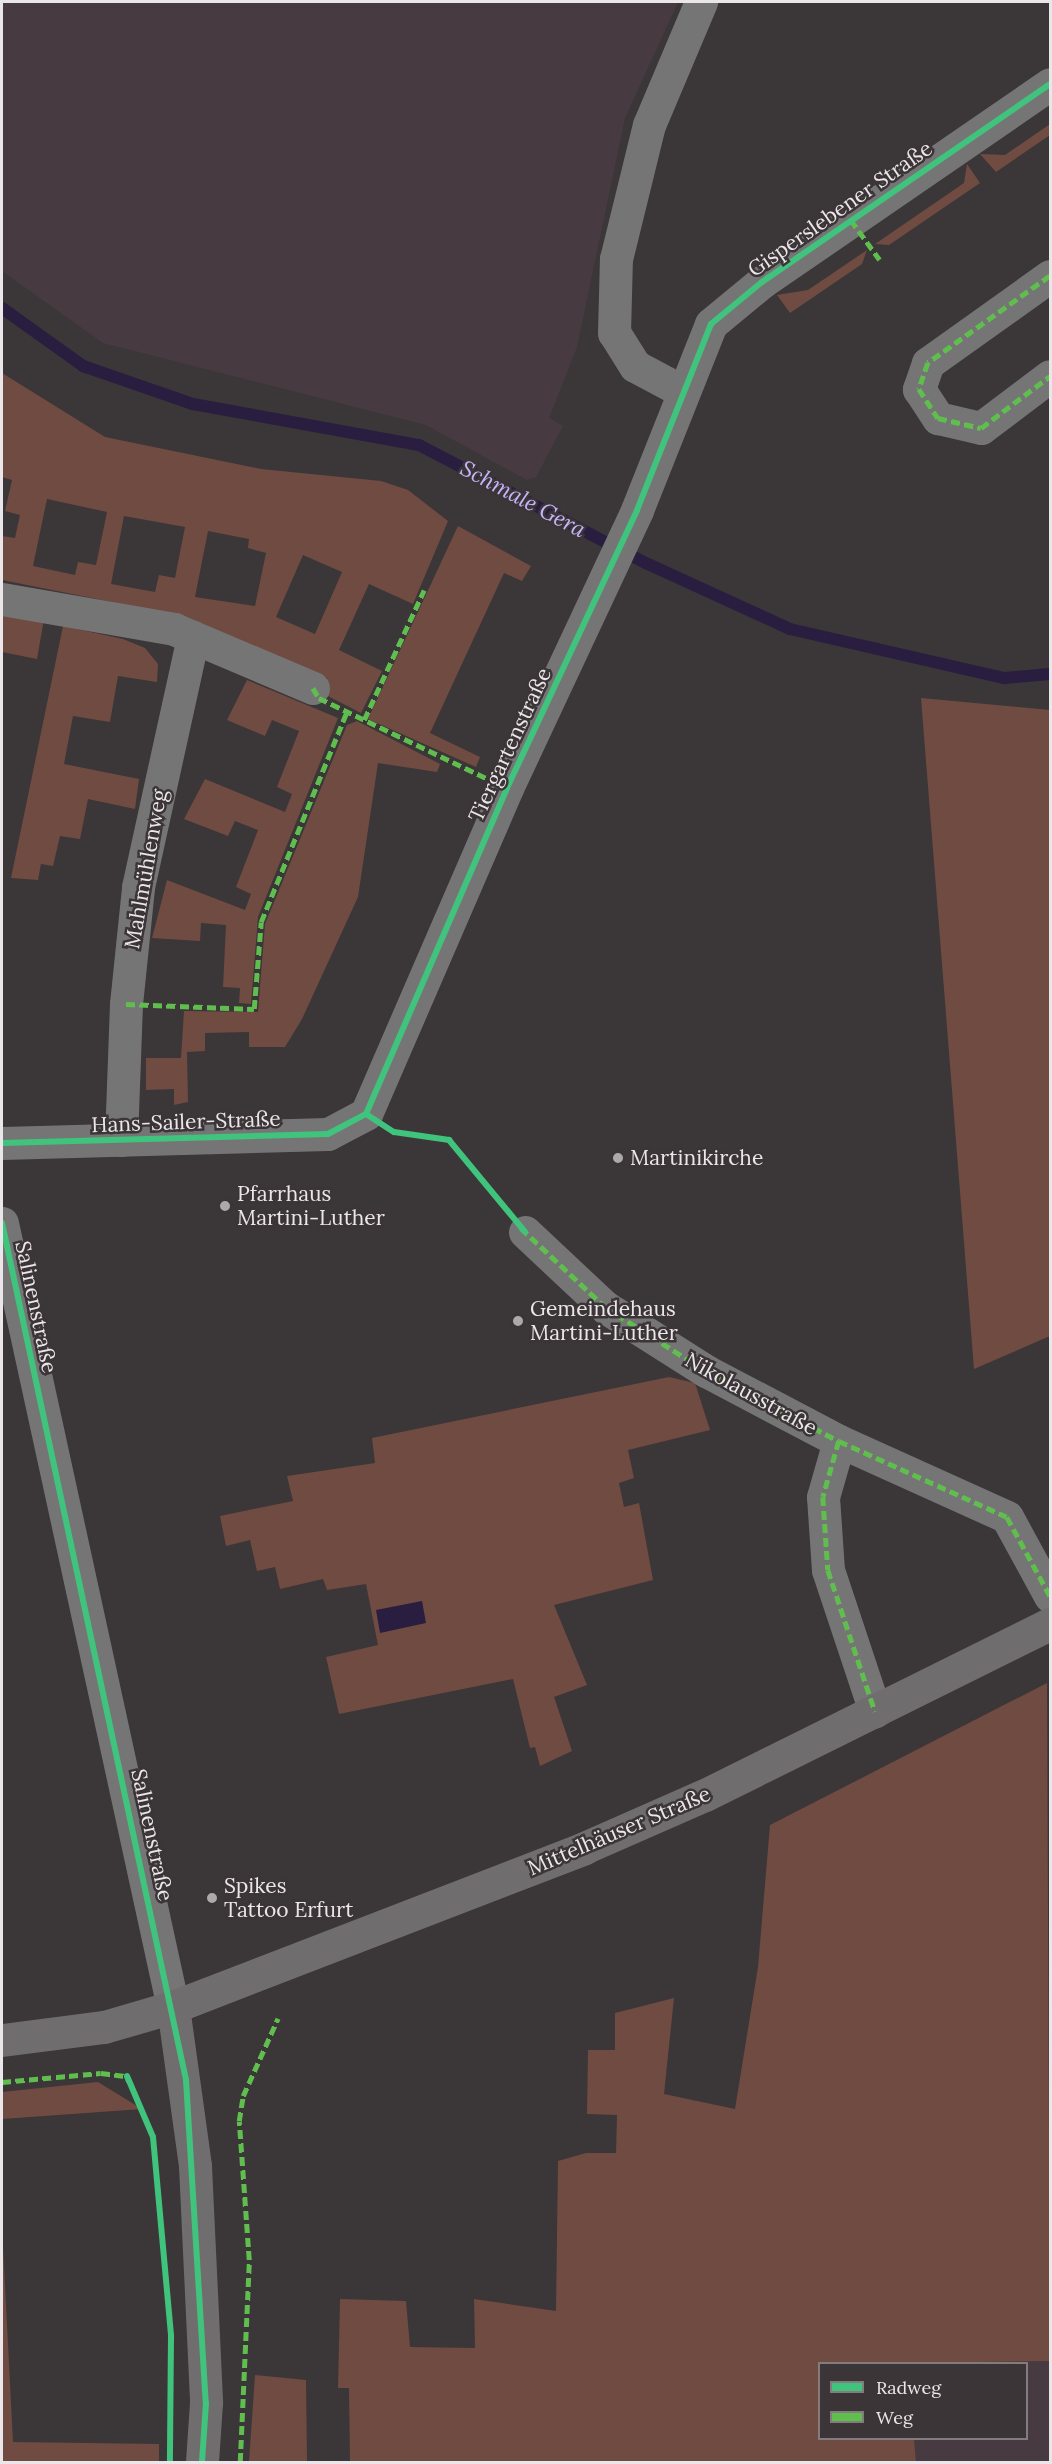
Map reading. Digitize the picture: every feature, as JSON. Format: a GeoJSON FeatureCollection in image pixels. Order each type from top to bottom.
{"type":"FeatureCollection","features":[{"type":"Feature","properties":{"kind":"main road","name":"Mittelhäuser Straße"},"geometry":{"type":"LineString","coordinates":[[2,2040],[104,2027],[173,2007],[584,1848],[875,1711],[1050,1624]]}},
{"type":"Feature","properties":{"kind":"main road","name":"Salinenstraße"},"geometry":{"type":"LineString","coordinates":[[173,2007],[195,2166],[206,2403],[202,2463]]}},
{"type":"Feature","properties":{"kind":"street"},"geometry":{"type":"LineString","coordinates":[[680,390],[635,366],[614,333],[616,260],[649,124],[701,2]]}},
{"type":"Feature","properties":{"kind":"street","name":"Gisperslebener Straße"},"geometry":{"type":"LineString","coordinates":[[680,390],[711,324],[753,289],[1050,84]]}},
{"type":"Feature","properties":{"kind":"street"},"geometry":{"type":"LineString","coordinates":[[1050,276],[928,363],[919,389],[938,418],[981,428],[1050,376]]}},
{"type":"Feature","properties":{"kind":"street","name":"Tiergartenstraße"},"geometry":{"type":"LineString","coordinates":[[366,1113],[507,788],[637,510],[680,390]]}},
{"type":"Feature","properties":{"kind":"street"},"geometry":{"type":"LineString","coordinates":[[2,599],[193,637],[313,688]]}},
{"type":"Feature","properties":{"kind":"street","name":"Mahlmühlenweg"},"geometry":{"type":"LineString","coordinates":[[121,1140],[126,1004],[138,887],[193,637]]}},
{"type":"Feature","properties":{"kind":"street","name":"Hans-Sailer-Straße"},"geometry":{"type":"LineString","coordinates":[[2,1143],[328,1134],[366,1113]]}},
{"type":"Feature","properties":{"kind":"street","name":"Salinenstraße"},"geometry":{"type":"LineString","coordinates":[[2,1223],[173,2007]]}},
{"type":"Feature","properties":{"kind":"street","name":"Nikolausstraße"},"geometry":{"type":"LineString","coordinates":[[525,1232],[605,1306],[706,1371],[839,1441],[1007,1517],[1050,1596]]}},
{"type":"Feature","properties":{"kind":"street","name":"Nikolausstraße"},"geometry":{"type":"LineString","coordinates":[[839,1441],[823,1497],[828,1569],[875,1711]]}},
{"type":"Feature","properties":{"kind":"shaded area"},"geometry":{"type":"Polygon","coordinates":[[[2,2],[678,2],[625,118],[577,347],[549,418],[563,426],[536,477],[527,480],[426,425],[103,343],[2,271],[2,2]]]}},
{"type":"Feature","properties":{"kind":"shaded area"},"geometry":{"type":"Polygon","coordinates":[[[1050,124],[1050,135],[996,172],[980,154],[1005,155],[1050,124]]]}},
{"type":"Feature","properties":{"kind":"shaded area"},"geometry":{"type":"Polygon","coordinates":[[[967,164],[980,183],[889,245],[875,244],[964,183],[967,164]]]}},
{"type":"Feature","properties":{"kind":"shaded area"},"geometry":{"type":"Polygon","coordinates":[[[867,250],[862,264],[790,313],[777,295],[808,290],[867,250]]]}},
{"type":"Feature","properties":{"kind":"shaded area"},"geometry":{"type":"Polygon","coordinates":[[[2,373],[105,437],[261,469],[381,481],[408,490],[448,521],[413,604],[369,584],[339,650],[382,671],[361,713],[322,693],[327,678],[187,617],[2,580],[2,536],[15,538],[20,515],[5,511],[12,480],[2,477],[2,373]],[[47,499],[33,566],[75,575],[78,562],[96,565],[107,512],[47,499]],[[124,516],[111,584],[155,592],[159,575],[175,578],[185,527],[124,516]],[[208,531],[195,597],[255,606],[266,553],[248,548],[249,539],[208,531]],[[303,555],[276,617],[315,634],[342,572],[303,555]]]}},
{"type":"Feature","properties":{"kind":"shaded area"},"geometry":{"type":"Polygon","coordinates":[[[458,526],[531,566],[522,581],[504,573],[430,733],[480,757],[476,767],[368,719],[458,526]]]}},
{"type":"Feature","properties":{"kind":"shaded area"},"geometry":{"type":"Polygon","coordinates":[[[2,612],[44,619],[37,659],[2,652],[2,612]]]}},
{"type":"Feature","properties":{"kind":"shaded area"},"geometry":{"type":"Polygon","coordinates":[[[63,626],[123,639],[145,648],[158,664],[157,682],[118,676],[110,722],[73,716],[64,764],[139,779],[135,809],[88,799],[80,839],[60,836],[53,866],[41,864],[38,880],[11,878],[63,626]]]}},
{"type":"Feature","properties":{"kind":"shaded area"},"geometry":{"type":"Polygon","coordinates":[[[247,680],[338,718],[258,917],[251,1004],[239,1003],[240,988],[223,987],[226,925],[201,923],[200,941],[152,938],[167,880],[245,910],[251,894],[236,887],[258,830],[235,821],[228,836],[184,819],[205,779],[285,812],[292,794],[277,787],[299,731],[272,720],[265,736],[227,720],[247,680]]]}},
{"type":"Feature","properties":{"kind":"shaded area"},"geometry":{"type":"Polygon","coordinates":[[[921,698],[1050,710],[1050,1336],[974,1369],[921,698]]]}},
{"type":"Feature","properties":{"kind":"shaded area"},"geometry":{"type":"Polygon","coordinates":[[[357,721],[440,764],[437,772],[378,763],[358,897],[302,1019],[285,1047],[249,1047],[249,1032],[205,1033],[205,1051],[187,1052],[188,1102],[174,1105],[174,1089],[146,1090],[146,1058],[181,1058],[184,1011],[258,1012],[265,924],[347,725],[357,721]]]}},
{"type":"Feature","properties":{"kind":"shaded area"},"geometry":{"type":"Polygon","coordinates":[[[669,1377],[695,1383],[710,1430],[628,1450],[634,1478],[619,1483],[624,1507],[639,1503],[653,1580],[554,1605],[587,1685],[554,1697],[572,1751],[540,1766],[535,1747],[530,1748],[513,1679],[339,1714],[326,1657],[378,1645],[366,1584],[327,1590],[323,1579],[280,1589],[275,1567],[257,1571],[250,1540],[226,1546],[220,1516],[293,1501],[287,1476],[375,1463],[372,1438],[669,1377]]]}},
{"type":"Feature","properties":{"kind":"shaded area"},"geometry":{"type":"Polygon","coordinates":[[[422,1601],[426,1623],[380,1633],[376,1610],[422,1601]]]}},
{"type":"Feature","properties":{"kind":"shaded area"},"geometry":{"type":"Polygon","coordinates":[[[1047,1683],[1050,2361],[818,2362],[818,2440],[914,2440],[916,2462],[350,2462],[349,2388],[338,2388],[340,2299],[406,2301],[410,2347],[475,2348],[474,2299],[556,2311],[558,2161],[586,2153],[616,2153],[617,2115],[587,2114],[588,2050],[615,2050],[615,2013],[674,1998],[664,2094],[735,2109],[758,1967],[770,1825],[1047,1683]]]}},
{"type":"Feature","properties":{"kind":"shaded area"},"geometry":{"type":"Polygon","coordinates":[[[98,2082],[142,2109],[2,2119],[2,2092],[98,2082]]]}},
{"type":"Feature","properties":{"kind":"shaded area"},"geometry":{"type":"Polygon","coordinates":[[[2,2227],[13,2442],[159,2444],[159,2462],[2,2462],[2,2227]]]}},
{"type":"Feature","properties":{"kind":"shaded area"},"geometry":{"type":"Polygon","coordinates":[[[1050,2361],[1050,2462],[916,2462],[914,2440],[1028,2440],[1028,2362],[984,2362],[1050,2361]]]}},
{"type":"Feature","properties":{"kind":"shaded area"},"geometry":{"type":"Polygon","coordinates":[[[255,2375],[306,2380],[307,2462],[249,2462],[255,2375]]]}},
{"type":"Feature","properties":{"kind":"waterway","name":"Schmale Gera"},"geometry":{"type":"LineString","coordinates":[[2,308],[83,366],[193,404],[419,445],[648,564],[790,629],[1004,678],[1050,674]]}},
{"type":"Feature","properties":{"kind":"marked path"},"geometry":{"type":"LineString","coordinates":[[851,220],[880,260]]}},
{"type":"Feature","properties":{"kind":"marked path"},"geometry":{"type":"LineString","coordinates":[[1050,276],[928,363],[919,389],[938,418],[981,428],[1050,376]]}},
{"type":"Feature","properties":{"kind":"marked path"},"geometry":{"type":"LineString","coordinates":[[364,720],[424,590]]}},
{"type":"Feature","properties":{"kind":"marked path"},"geometry":{"type":"LineString","coordinates":[[313,688],[319,698],[507,788]]}},
{"type":"Feature","properties":{"kind":"marked path"},"geometry":{"type":"LineString","coordinates":[[126,1004],[254,1009],[261,922],[347,711]]}},
{"type":"Feature","properties":{"kind":"marked path"},"geometry":{"type":"LineString","coordinates":[[521,1228],[605,1307],[706,1371],[839,1441],[1007,1517],[1050,1596]]}},
{"type":"Feature","properties":{"kind":"marked path"},"geometry":{"type":"LineString","coordinates":[[839,1441],[823,1497],[828,1570],[875,1711]]}},
{"type":"Feature","properties":{"kind":"marked path"},"geometry":{"type":"LineString","coordinates":[[240,2462],[249,2260],[239,2121],[243,2096],[278,2018]]}},
{"type":"Feature","properties":{"kind":"marked path"},"geometry":{"type":"LineString","coordinates":[[2,2082],[101,2073],[127,2076],[129,2082]]}},
{"type":"Feature","properties":{"kind":"cycle path"},"geometry":{"type":"LineString","coordinates":[[2,1143],[328,1134],[366,1114],[507,788],[637,510],[711,324],[762,282],[1050,84]]}},
{"type":"Feature","properties":{"kind":"cycle path"},"geometry":{"type":"LineString","coordinates":[[366,1114],[394,1132],[449,1140],[525,1232]]}},
{"type":"Feature","properties":{"kind":"cycle path"},"geometry":{"type":"LineString","coordinates":[[2,1223],[186,2080],[206,2403],[202,2462]]}},
{"type":"Feature","properties":{"kind":"cycle path"},"geometry":{"type":"LineString","coordinates":[[127,2076],[153,2137],[171,2336],[170,2462]]}},
{"type":"Feature","properties":{"kind":"place","name":"Martinikirche"},"geometry":{"type":"Point","coordinates":[618,1158]}},
{"type":"Feature","properties":{"kind":"place","name":"Pfarrhaus Martini-Luther"},"geometry":{"type":"Point","coordinates":[225,1206]}},
{"type":"Feature","properties":{"kind":"place","name":"Gemeindehaus Martini-Luther"},"geometry":{"type":"Point","coordinates":[518,1321]}},
{"type":"Feature","properties":{"kind":"place","name":"Spikes Tattoo Erfurt"},"geometry":{"type":"Point","coordinates":[212,1898]}}]}
